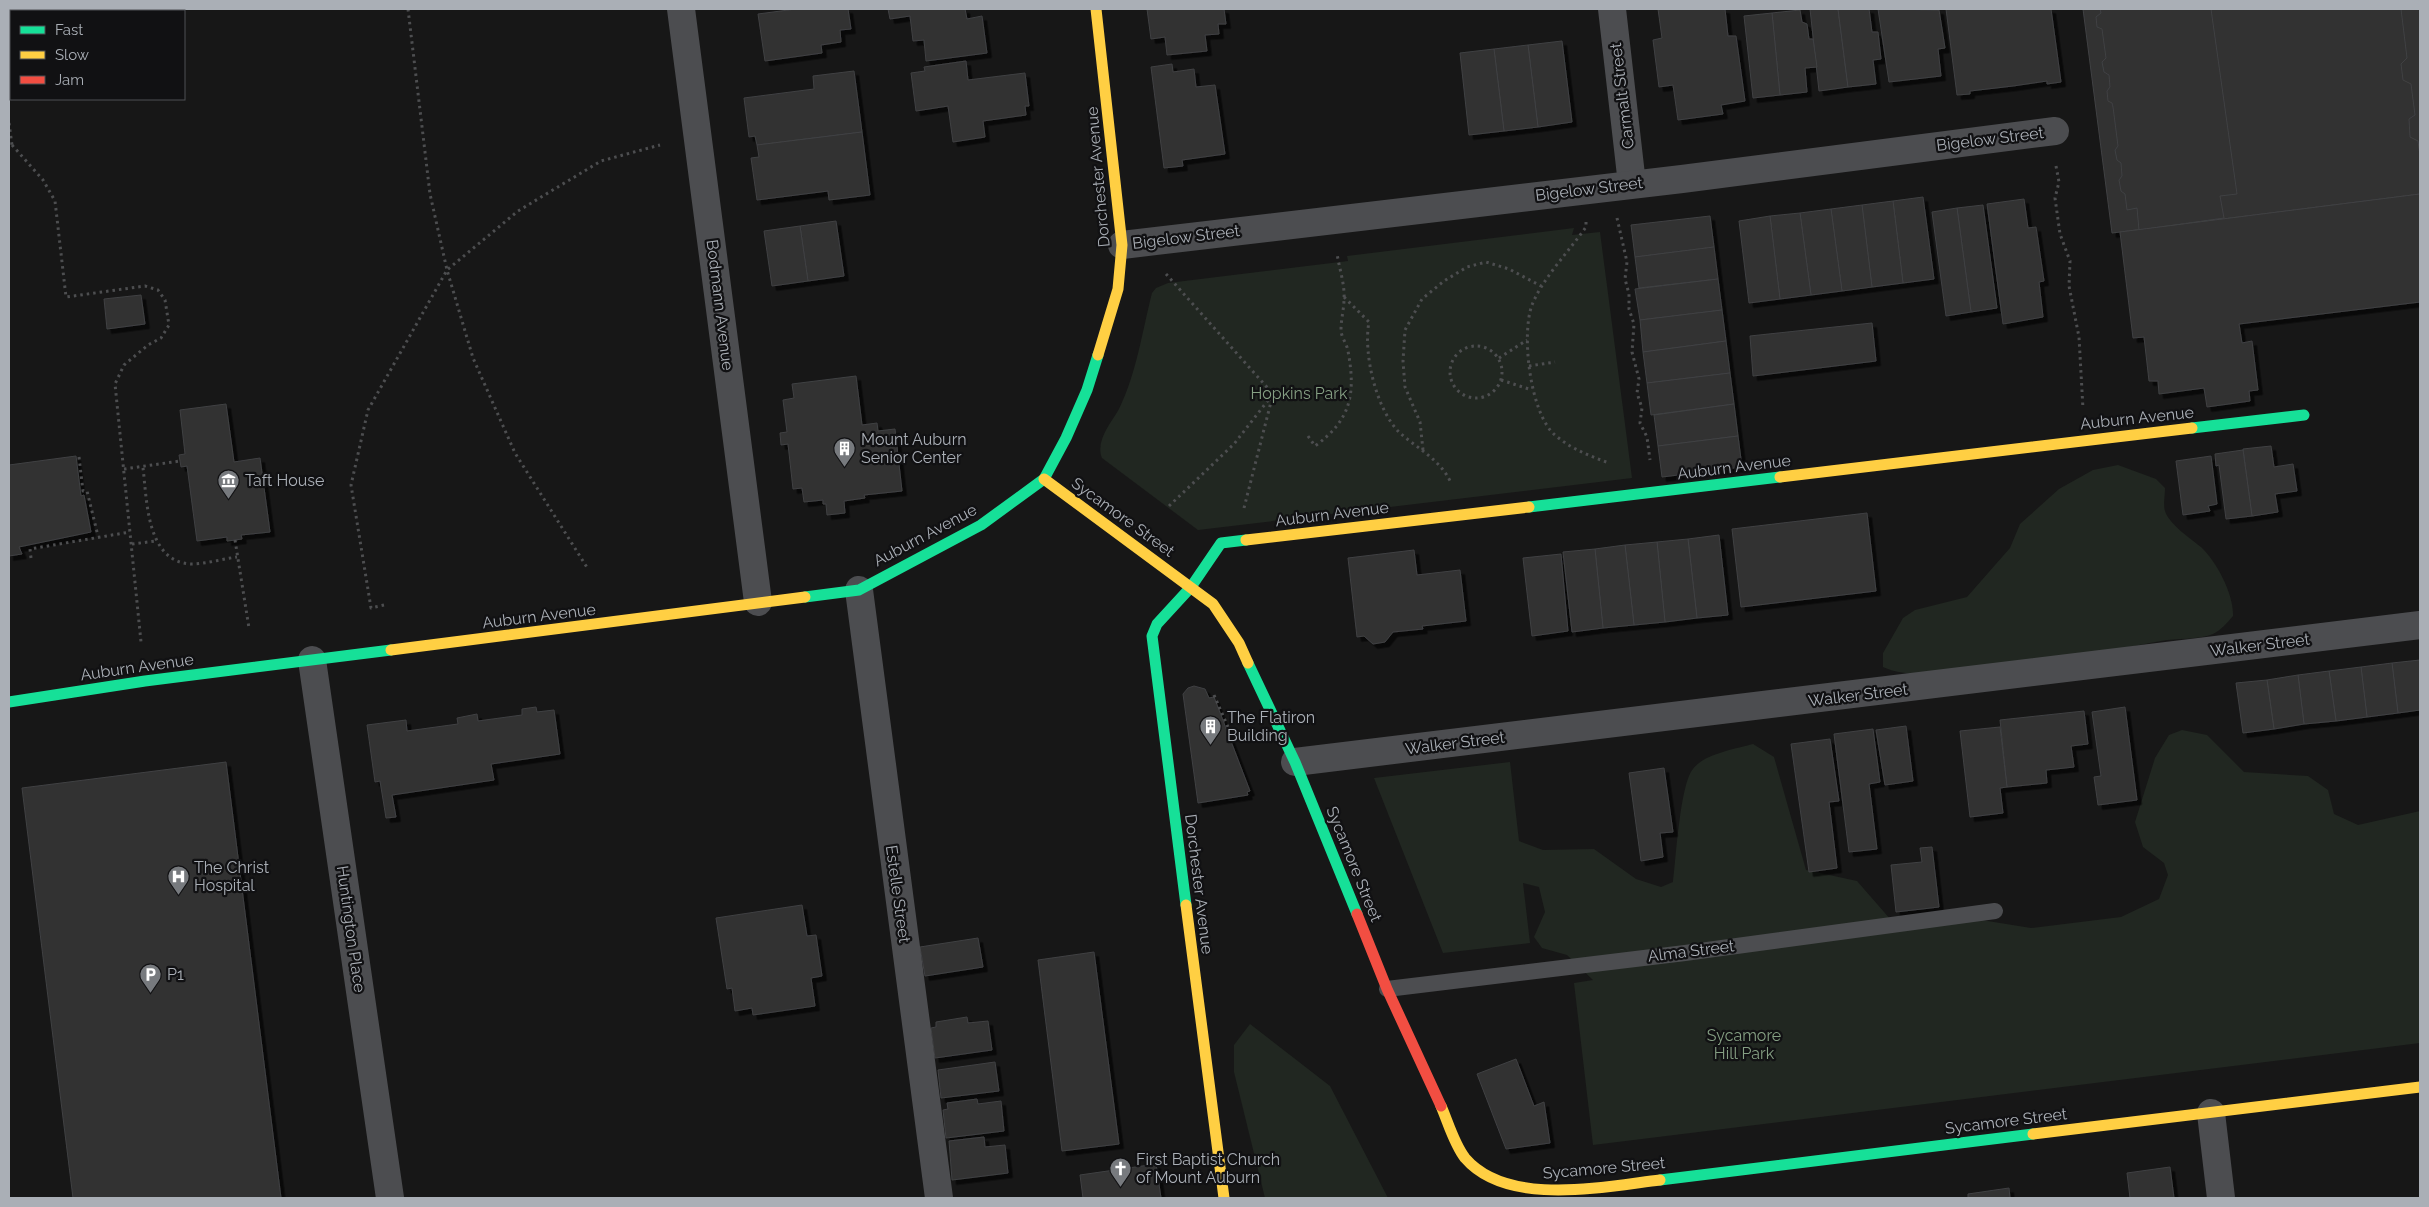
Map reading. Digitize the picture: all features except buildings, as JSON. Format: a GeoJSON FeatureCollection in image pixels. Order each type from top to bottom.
{"type":"FeatureCollection","features":[{"type":"Feature","properties":{"kind":"main road","name":"Dorchester Avenue"},"geometry":{"type":"LineString","coordinates":[[1044,479],[1074,422],[1087,390],[1118,289],[1122,245],[1096,9]]}},
{"type":"Feature","properties":{"kind":"main road","name":"Auburn Avenue"},"geometry":{"type":"LineString","coordinates":[[1191,587],[1221,543],[1637,496],[2087,439],[2304,415]]}},
{"type":"Feature","properties":{"kind":"main road","name":"Auburn Avenue"},"geometry":{"type":"LineString","coordinates":[[9,702],[145,681],[620,622],[758,602],[859,590],[981,525],[1044,479]]}},
{"type":"Feature","properties":{"kind":"main road","name":"Sycamore Street"},"geometry":{"type":"LineString","coordinates":[[1044,479],[1213,604],[1239,643],[1295,762],[1387,990],[1464,1158],[1484,1177],[1504,1186],[1538,1191],[1644,1182],[2420,1087]]}},
{"type":"Feature","properties":{"kind":"main road","name":"Dorchester Avenue"},"geometry":{"type":"LineString","coordinates":[[1191,587],[1157,624],[1152,636],[1152,645],[1224,1198]]}},
{"type":"Feature","properties":{"kind":"street","name":"Bodmann Avenue"},"geometry":{"type":"LineString","coordinates":[[681,9],[758,602]]}},
{"type":"Feature","properties":{"kind":"street","name":"Carmalt Street"},"geometry":{"type":"LineString","coordinates":[[1612,9],[1632,184]]}},
{"type":"Feature","properties":{"kind":"street","name":"Bigelow Street"},"geometry":{"type":"LineString","coordinates":[[1122,245],[2055,131]]}},
{"type":"Feature","properties":{"kind":"street","name":"Estelle Street"},"geometry":{"type":"LineString","coordinates":[[859,590],[938,1198]]}},
{"type":"Feature","properties":{"kind":"street","name":"Walker Street"},"geometry":{"type":"LineString","coordinates":[[1295,762],[2420,625]]}},
{"type":"Feature","properties":{"kind":"street","name":"Huntington Place"},"geometry":{"type":"LineString","coordinates":[[312,660],[390,1198]]}},
{"type":"Feature","properties":{"kind":"street"},"geometry":{"type":"LineString","coordinates":[[2211,1112],[2221,1198]]}},
{"type":"Feature","properties":{"kind":"lane","name":"Alma Street"},"geometry":{"type":"LineString","coordinates":[[1387,990],[1685,953],[1995,911]]}},
{"type":"Feature","properties":{"kind":"path"},"geometry":{"type":"LineString","coordinates":[[408,9],[430,194],[448,270],[474,358],[515,453],[588,569]]}},
{"type":"Feature","properties":{"kind":"path"},"geometry":{"type":"LineString","coordinates":[[9,124],[10,145],[43,180],[55,201],[66,297],[145,286],[158,290],[165,300],[169,325],[160,338],[148,345],[124,365],[115,384],[141,642]]}},
{"type":"Feature","properties":{"kind":"path"},"geometry":{"type":"LineString","coordinates":[[384,605],[371,608],[351,485],[368,410],[448,270],[518,211],[601,161],[660,145]]}},
{"type":"Feature","properties":{"kind":"path"},"geometry":{"type":"LineString","coordinates":[[2056,166],[2059,182],[2055,198],[2060,234],[2070,261],[2069,286],[2080,337],[2082,398],[2087,439]]}},
{"type":"Feature","properties":{"kind":"path"},"geometry":{"type":"LineString","coordinates":[[1617,217],[1627,262],[1625,279],[1629,294],[1628,309],[1634,324],[1632,352],[1639,380],[1637,394],[1642,408],[1640,423],[1647,437],[1650,463]]}},
{"type":"Feature","properties":{"kind":"path"},"geometry":{"type":"LineString","coordinates":[[1586,220],[1586,227],[1541,286],[1531,307],[1527,340],[1529,366],[1532,390],[1554,434],[1582,453],[1615,465]]}},
{"type":"Feature","properties":{"kind":"path"},"geometry":{"type":"LineString","coordinates":[[1308,436],[1315,446],[1329,435],[1342,421],[1350,398],[1352,372],[1347,346],[1341,332],[1344,297],[1336,250]]}},
{"type":"Feature","properties":{"kind":"path"},"geometry":{"type":"LineString","coordinates":[[1422,450],[1420,422],[1406,387],[1403,361],[1405,330],[1422,299],[1467,267],[1486,262],[1509,270],[1541,286]]}},
{"type":"Feature","properties":{"kind":"path"},"geometry":{"type":"LineString","coordinates":[[1166,274],[1273,394]]}},
{"type":"Feature","properties":{"kind":"path"},"geometry":{"type":"LineString","coordinates":[[1344,297],[1369,322],[1370,358],[1376,392],[1384,413],[1399,432],[1446,471],[1453,489]]}},
{"type":"Feature","properties":{"kind":"path"},"geometry":{"type":"LineString","coordinates":[[1499,358],[1527,340]]}},
{"type":"Feature","properties":{"kind":"path"},"geometry":{"type":"LineString","coordinates":[[1478,345],[1491,350],[1499,358],[1503,369],[1501,380],[1490,395],[1475,398],[1458,392],[1450,377],[1453,360],[1465,348],[1478,345]]}},
{"type":"Feature","properties":{"kind":"path"},"geometry":{"type":"LineString","coordinates":[[1529,366],[1555,362]]}},
{"type":"Feature","properties":{"kind":"path"},"geometry":{"type":"LineString","coordinates":[[1501,380],[1532,390]]}},
{"type":"Feature","properties":{"kind":"path"},"geometry":{"type":"LineString","coordinates":[[1169,506],[1234,444],[1273,394]]}},
{"type":"Feature","properties":{"kind":"path"},"geometry":{"type":"LineString","coordinates":[[1243,512],[1273,394]]}},
{"type":"Feature","properties":{"kind":"path"},"geometry":{"type":"LineString","coordinates":[[78,457],[83,491],[87,491],[95,517],[98,536]]}},
{"type":"Feature","properties":{"kind":"path"},"geometry":{"type":"LineString","coordinates":[[124,469],[143,468],[180,461]]}},
{"type":"Feature","properties":{"kind":"path"},"geometry":{"type":"LineString","coordinates":[[143,468],[149,521],[156,541],[174,558],[189,564],[237,557]]}},
{"type":"Feature","properties":{"kind":"path"},"geometry":{"type":"LineString","coordinates":[[89,518],[95,517]]}},
{"type":"Feature","properties":{"kind":"path"},"geometry":{"type":"LineString","coordinates":[[31,558],[30,549],[130,532]]}},
{"type":"Feature","properties":{"kind":"path"},"geometry":{"type":"LineString","coordinates":[[235,540],[248,628]]}},
{"type":"Feature","properties":{"kind":"path"},"geometry":{"type":"LineString","coordinates":[[132,544],[156,541]]}},
{"type":"Feature","properties":{"kind":"path"},"geometry":{"type":"LineString","coordinates":[[1214,695],[1228,727]]}},
{"type":"Feature","properties":{"kind":"green space","name":"Hopkins Park"},"geometry":{"type":"Polygon","coordinates":[[[1574,228],[1572,235],[1600,232],[1632,478],[1198,530],[1102,458],[1100,452],[1102,439],[1125,395],[1138,352],[1152,293],[1156,288],[1168,283],[1348,261],[1347,256],[1574,228]]]}},
{"type":"Feature","properties":{"kind":"green space"},"geometry":{"type":"Polygon","coordinates":[[[2118,465],[2156,479],[2165,488],[2164,506],[2167,516],[2181,531],[2201,547],[2213,561],[2228,589],[2233,608],[2233,616],[2221,629],[2213,634],[2201,637],[2161,641],[2060,660],[1976,672],[1906,673],[1883,667],[1883,653],[1903,618],[1915,610],[1967,597],[2010,548],[2020,524],[2059,489],[2093,470],[2118,465]]]}},
{"type":"Feature","properties":{"kind":"green space","name":"Sycamore Hill Park"},"geometry":{"type":"Polygon","coordinates":[[[2182,730],[2207,735],[2244,772],[2308,776],[2328,790],[2334,814],[2358,825],[2420,811],[2420,1043],[1593,1145],[1574,983],[1593,980],[1567,955],[1542,948],[1534,937],[1545,912],[1539,887],[1523,883],[1530,943],[1443,953],[1374,778],[1510,762],[1519,841],[1543,850],[1594,849],[1636,879],[1661,887],[1673,882],[1682,806],[1685,790],[1693,769],[1704,759],[1753,744],[1774,757],[1806,870],[1857,881],[1891,920],[1969,918],[2031,928],[2121,917],[2159,899],[2168,875],[2164,863],[2143,847],[2135,822],[2155,758],[2169,735],[2182,730]]]}},
{"type":"Feature","properties":{"kind":"green space"},"geometry":{"type":"Polygon","coordinates":[[[1250,1024],[1330,1086],[1388,1198],[1265,1198],[1234,1072],[1234,1045],[1250,1024]]]}},
{"type":"Feature","properties":{"kind":"traffic: fast"},"geometry":{"type":"LineString","coordinates":[[805,597],[859,590],[981,525],[1044,479],[1066,438],[1087,390],[1098,355]]}},
{"type":"Feature","properties":{"kind":"traffic: fast"},"geometry":{"type":"LineString","coordinates":[[2192,428],[2304,415]]}},
{"type":"Feature","properties":{"kind":"traffic: fast"},"geometry":{"type":"LineString","coordinates":[[1529,507],[1780,477]]}},
{"type":"Feature","properties":{"kind":"traffic: fast"},"geometry":{"type":"LineString","coordinates":[[1186,905],[1152,636],[1157,624],[1191,587],[1221,543],[1246,540]]}},
{"type":"Feature","properties":{"kind":"traffic: fast"},"geometry":{"type":"LineString","coordinates":[[9,702],[145,681],[391,650]]}},
{"type":"Feature","properties":{"kind":"traffic: fast"},"geometry":{"type":"LineString","coordinates":[[1248,663],[1295,762],[1357,914]]}},
{"type":"Feature","properties":{"kind":"traffic: fast"},"geometry":{"type":"LineString","coordinates":[[1660,1180],[2033,1134]]}},
{"type":"Feature","properties":{"kind":"traffic: slow"},"geometry":{"type":"LineString","coordinates":[[1096,9],[1122,245],[1118,289],[1098,355]]}},
{"type":"Feature","properties":{"kind":"traffic: slow"},"geometry":{"type":"LineString","coordinates":[[1780,477],[2192,428]]}},
{"type":"Feature","properties":{"kind":"traffic: slow"},"geometry":{"type":"LineString","coordinates":[[1044,479],[1213,604],[1239,643],[1248,663]]}},
{"type":"Feature","properties":{"kind":"traffic: slow"},"geometry":{"type":"LineString","coordinates":[[1246,540],[1529,507]]}},
{"type":"Feature","properties":{"kind":"traffic: slow"},"geometry":{"type":"LineString","coordinates":[[391,650],[805,597]]}},
{"type":"Feature","properties":{"kind":"traffic: slow"},"geometry":{"type":"LineString","coordinates":[[1186,905],[1224,1198]]}},
{"type":"Feature","properties":{"kind":"traffic: slow"},"geometry":{"type":"LineString","coordinates":[[2033,1134],[2420,1087]]}},
{"type":"Feature","properties":{"kind":"traffic: slow"},"geometry":{"type":"LineString","coordinates":[[1441,1106],[1454,1140],[1465,1158],[1483,1173],[1505,1183],[1530,1188],[1556,1190],[1584,1189],[1660,1180]]}},
{"type":"Feature","properties":{"kind":"traffic: jam"},"geometry":{"type":"LineString","coordinates":[[1357,914],[1387,989],[1441,1106]]}},
{"type":"Feature","properties":{"kind":"place","name":"Mount Auburn Senior Center"},"geometry":{"type":"Point","coordinates":[845,467]}},
{"type":"Feature","properties":{"kind":"place","name":"Taft House"},"geometry":{"type":"Point","coordinates":[229,499]}},
{"type":"Feature","properties":{"kind":"place","name":"The Flatiron Building"},"geometry":{"type":"Point","coordinates":[1211,745]}},
{"type":"Feature","properties":{"kind":"place","name":"The Christ Hospital"},"geometry":{"type":"Point","coordinates":[178,895]}},
{"type":"Feature","properties":{"kind":"place","name":"P1"},"geometry":{"type":"Point","coordinates":[151,993]}},
{"type":"Feature","properties":{"kind":"place","name":"First Baptist Church of Mount Auburn"},"geometry":{"type":"Point","coordinates":[1120,1187]}}]}
